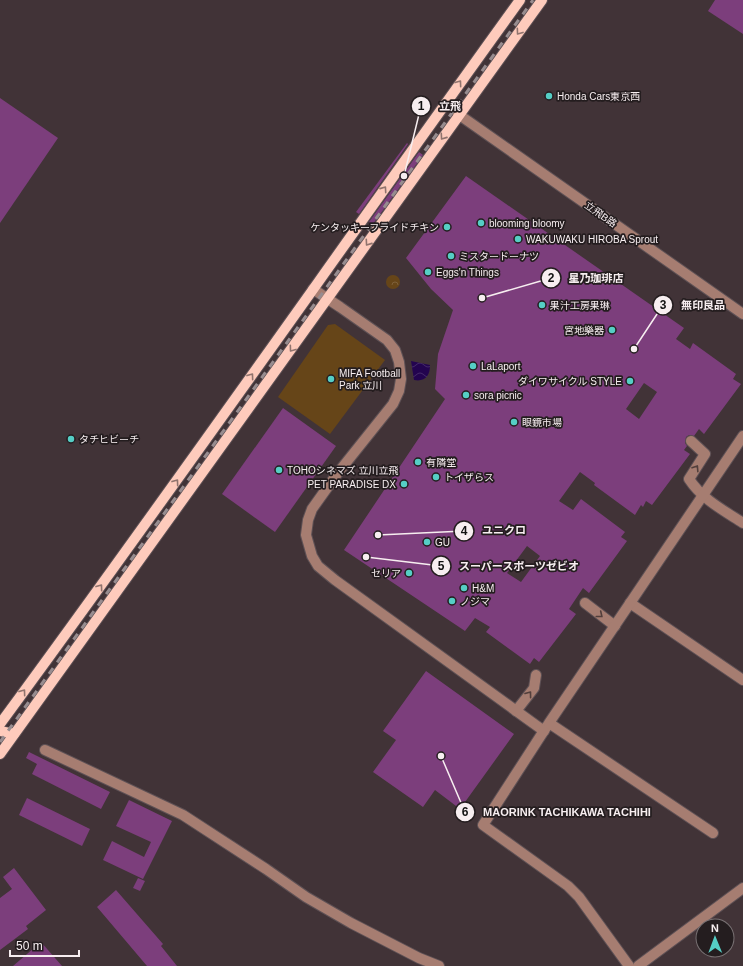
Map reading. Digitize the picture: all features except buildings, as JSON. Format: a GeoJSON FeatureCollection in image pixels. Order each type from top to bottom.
{"type":"FeatureCollection","features":[{"type":"Feature","properties":{"kind":"main road"},"geometry":{"type":"LineString","coordinates":[[14,734],[2,718],[231,406],[520,0]]}},
{"type":"Feature","properties":{"kind":"main road"},"geometry":{"type":"LineString","coordinates":[[0,754],[328,299],[458,114],[542,0]]}},
{"type":"Feature","properties":{"kind":"main road"},"geometry":{"type":"LineString","coordinates":[[0,731],[14,734]]}},
{"type":"Feature","properties":{"kind":"street","name":"立飛B路"},"geometry":{"type":"LineString","coordinates":[[458,114],[743,314]]}},
{"type":"Feature","properties":{"kind":"street"},"geometry":{"type":"LineString","coordinates":[[313,289],[387,340],[395,350],[399,362],[401,379],[399,391],[393,404],[337,474],[312,509],[308,520],[306,535],[312,556],[318,566],[335,580],[516,711],[547,727],[713,833]]}},
{"type":"Feature","properties":{"kind":"street"},"geometry":{"type":"LineString","coordinates":[[628,966],[579,897],[568,886],[483,825],[547,727],[743,436]]}},
{"type":"Feature","properties":{"kind":"street"},"geometry":{"type":"LineString","coordinates":[[691,440],[705,454],[688,479],[696,490],[703,496],[743,524]]}},
{"type":"Feature","properties":{"kind":"street"},"geometry":{"type":"LineString","coordinates":[[586,603],[615,626]]}},
{"type":"Feature","properties":{"kind":"street"},"geometry":{"type":"LineString","coordinates":[[630,604],[743,680]]}},
{"type":"Feature","properties":{"kind":"street"},"geometry":{"type":"LineString","coordinates":[[516,711],[534,688],[536,675]]}},
{"type":"Feature","properties":{"kind":"street"},"geometry":{"type":"LineString","coordinates":[[45,750],[182,815],[266,868],[306,897],[417,962],[439,966]]}},
{"type":"Feature","properties":{"kind":"street"},"geometry":{"type":"LineString","coordinates":[[638,966],[743,888]]}},
{"type":"Feature","properties":{"kind":"green space"},"geometry":{"type":"Polygon","coordinates":[[[390,275],[396,275],[400,279],[400,285],[396,289],[390,289],[386,285],[386,279],[390,275]]]}},
{"type":"Feature","properties":{"kind":"green space","name":"MIFA Football Park 立川"},"geometry":{"type":"Polygon","coordinates":[[[335,324],[385,360],[330,434],[278,397],[328,325],[335,324]]]}},
{"type":"Feature","properties":{"kind":"water"},"geometry":{"type":"Polygon","coordinates":[[[411,361],[430,365],[428,375],[424,379],[414,380],[411,361]]]}},
{"type":"Feature","properties":{"kind":"railway"},"geometry":{"type":"LineString","coordinates":[[0,742],[533,0]]}},
{"type":"Feature","properties":{"kind":"place","name":"Honda Cars東京西"},"geometry":{"type":"Point","coordinates":[549,96]}},
{"type":"Feature","properties":{"kind":"place","name":"立飛"},"geometry":{"type":"Point","coordinates":[404,176]}},
{"type":"Feature","properties":{"kind":"place","name":"blooming bloomy"},"geometry":{"type":"Point","coordinates":[481,223]}},
{"type":"Feature","properties":{"kind":"place","name":"ケンタッキーフライドチキン"},"geometry":{"type":"Point","coordinates":[447,227]}},
{"type":"Feature","properties":{"kind":"place","name":"WAKUWAKU HIROBA Sprout"},"geometry":{"type":"Point","coordinates":[518,239]}},
{"type":"Feature","properties":{"kind":"place","name":"ミスタードーナツ"},"geometry":{"type":"Point","coordinates":[451,256]}},
{"type":"Feature","properties":{"kind":"place","name":"Eggs'n Things"},"geometry":{"type":"Point","coordinates":[428,272]}},
{"type":"Feature","properties":{"kind":"place","name":"星乃珈琲店"},"geometry":{"type":"Point","coordinates":[482,298]}},
{"type":"Feature","properties":{"kind":"place","name":"果汁工房果琳"},"geometry":{"type":"Point","coordinates":[542,305]}},
{"type":"Feature","properties":{"kind":"place","name":"宮地樂器"},"geometry":{"type":"Point","coordinates":[612,330]}},
{"type":"Feature","properties":{"kind":"place","name":"無印良品"},"geometry":{"type":"Point","coordinates":[634,349]}},
{"type":"Feature","properties":{"kind":"place","name":"LaLaport"},"geometry":{"type":"Point","coordinates":[473,366]}},
{"type":"Feature","properties":{"kind":"place","name":"MIFA Football Park 立川"},"geometry":{"type":"Point","coordinates":[331,379]}},
{"type":"Feature","properties":{"kind":"place","name":"ダイワサイクル STYLE"},"geometry":{"type":"Point","coordinates":[630,381]}},
{"type":"Feature","properties":{"kind":"place","name":"sora picnic"},"geometry":{"type":"Point","coordinates":[466,395]}},
{"type":"Feature","properties":{"kind":"place","name":"眼鏡市場"},"geometry":{"type":"Point","coordinates":[514,422]}},
{"type":"Feature","properties":{"kind":"place","name":"タチヒビーチ"},"geometry":{"type":"Point","coordinates":[71,439]}},
{"type":"Feature","properties":{"kind":"place","name":"有隣堂"},"geometry":{"type":"Point","coordinates":[418,462]}},
{"type":"Feature","properties":{"kind":"place","name":"TOHOシネマズ 立川立飛"},"geometry":{"type":"Point","coordinates":[279,470]}},
{"type":"Feature","properties":{"kind":"place","name":"トイザらス"},"geometry":{"type":"Point","coordinates":[436,477]}},
{"type":"Feature","properties":{"kind":"place","name":"PET PARADISE DX"},"geometry":{"type":"Point","coordinates":[404,484]}},
{"type":"Feature","properties":{"kind":"place","name":"ユニクロ"},"geometry":{"type":"Point","coordinates":[378,535]}},
{"type":"Feature","properties":{"kind":"place","name":"GU"},"geometry":{"type":"Point","coordinates":[427,542]}},
{"type":"Feature","properties":{"kind":"place","name":"スーパースポーツゼビオ"},"geometry":{"type":"Point","coordinates":[366,557]}},
{"type":"Feature","properties":{"kind":"place","name":"セリア"},"geometry":{"type":"Point","coordinates":[409,573]}},
{"type":"Feature","properties":{"kind":"place","name":"H&M"},"geometry":{"type":"Point","coordinates":[464,588]}},
{"type":"Feature","properties":{"kind":"place","name":"ノジマ"},"geometry":{"type":"Point","coordinates":[452,601]}},
{"type":"Feature","properties":{"kind":"place","name":"MAORINK TACHIKAWA TACHIHI"},"geometry":{"type":"Point","coordinates":[441,756]}}]}
